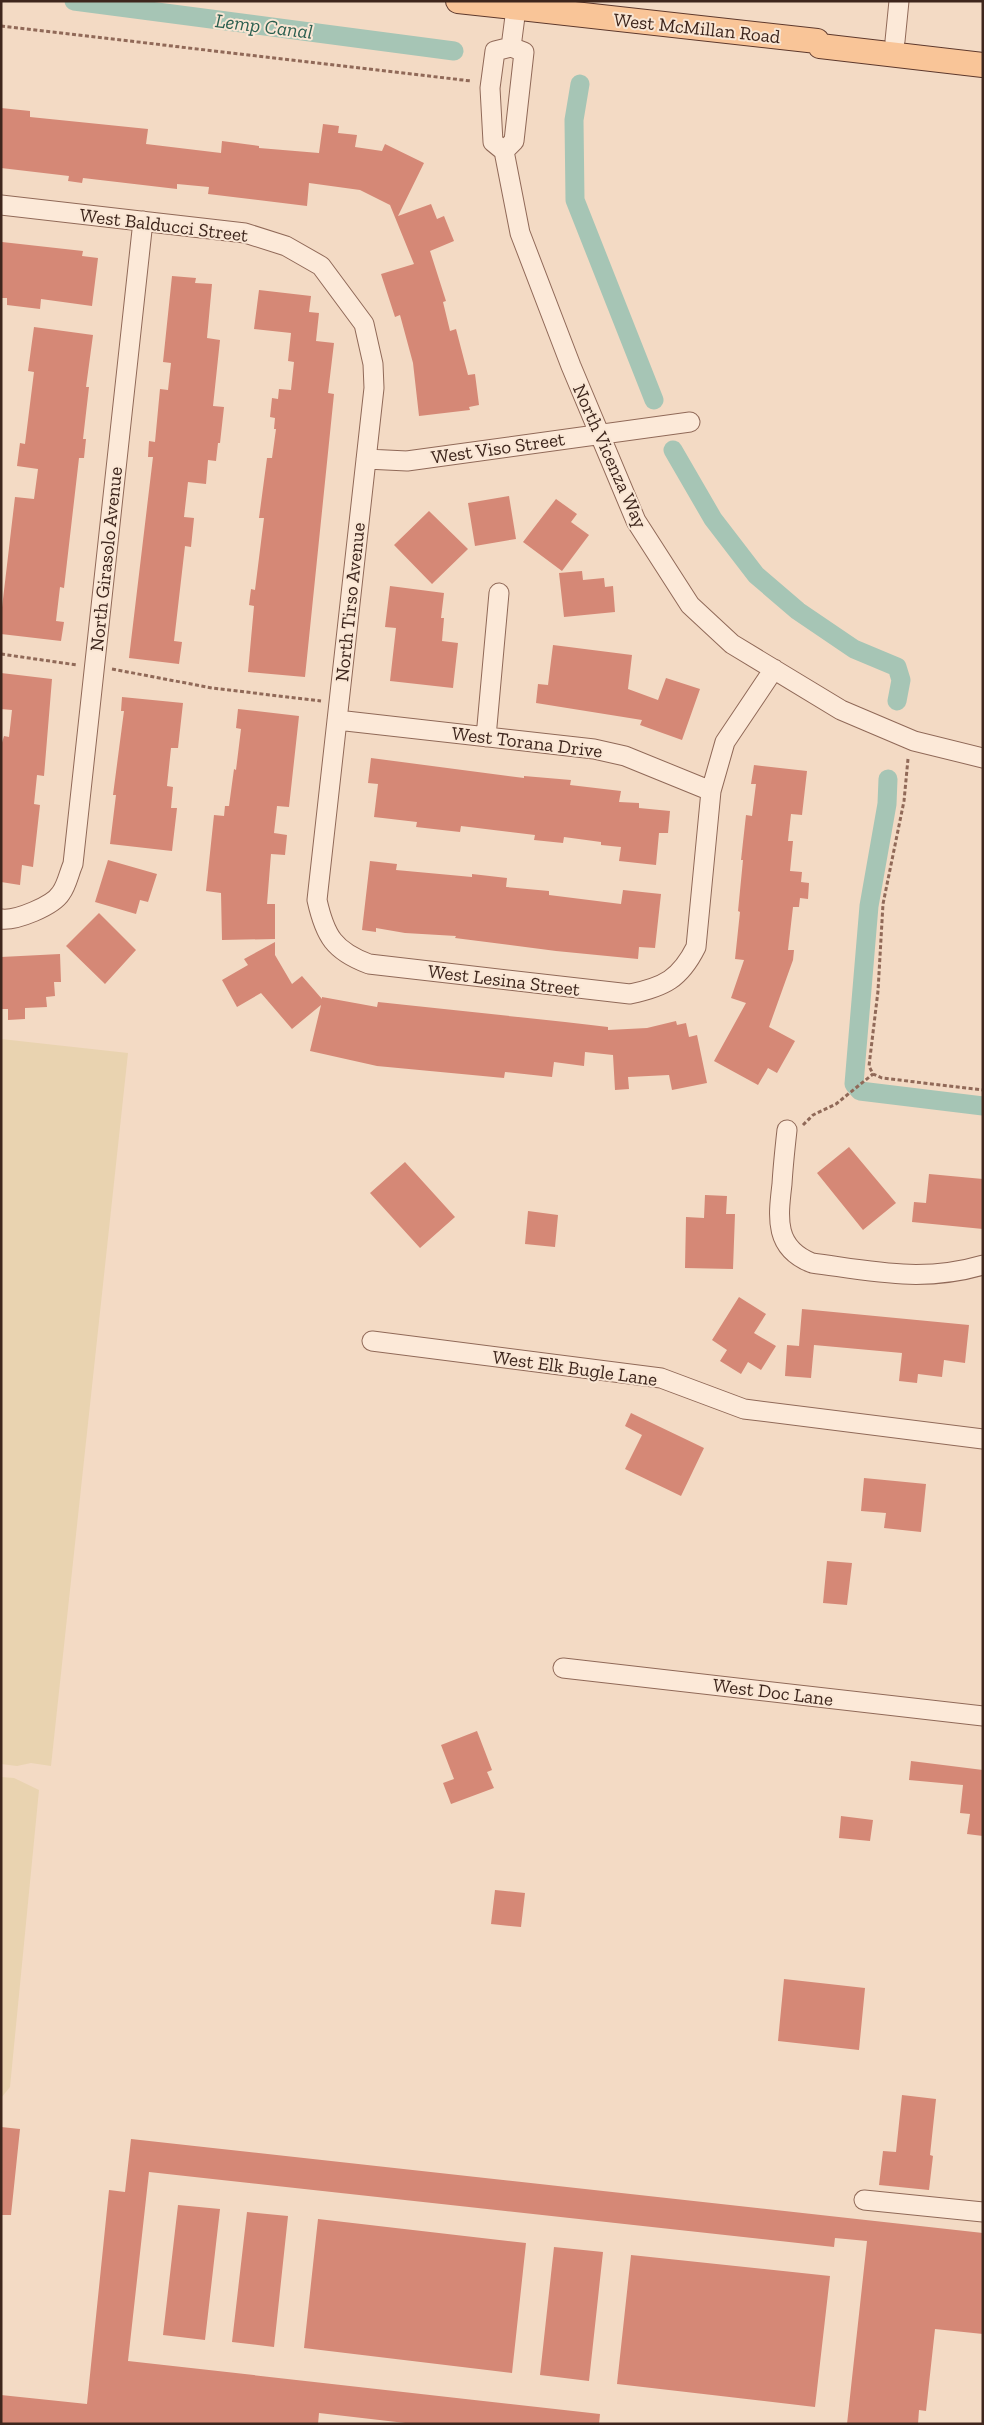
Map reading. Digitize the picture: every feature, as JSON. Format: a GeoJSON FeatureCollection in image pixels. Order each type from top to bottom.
{"type":"FeatureCollection","features":[{"type":"Feature","properties":{"kind":"main road","name":"West McMillan Road"},"geometry":{"type":"LineString","coordinates":[[458,1],[517,4],[817,41]]}},
{"type":"Feature","properties":{"kind":"main road","name":"West McMillan Road"},"geometry":{"type":"LineString","coordinates":[[817,41],[821,32],[983,51]]}},
{"type":"Feature","properties":{"kind":"main road","name":"West McMillan Road"},"geometry":{"type":"LineString","coordinates":[[817,41],[820,46],[983,65]]}},
{"type":"Feature","properties":{"kind":"street"},"geometry":{"type":"LineString","coordinates":[[895,41],[899,1]]}},
{"type":"Feature","properties":{"kind":"street"},"geometry":{"type":"LineString","coordinates":[[504,151],[514,141],[524,52],[511,47],[517,4]]}},
{"type":"Feature","properties":{"kind":"street","name":"North Vicenza Way"},"geometry":{"type":"LineString","coordinates":[[511,47],[495,51],[490,88],[493,142],[504,151],[520,233],[598,434],[636,521],[690,604],[732,644],[841,710],[914,741],[983,758]]}},
{"type":"Feature","properties":{"kind":"street","name":"West Balducci Street"},"geometry":{"type":"LineString","coordinates":[[1,205],[245,233],[286,246],[321,266]]}},
{"type":"Feature","properties":{"kind":"street","name":"North Girasolo Avenue"},"geometry":{"type":"LineString","coordinates":[[1,919],[9,920],[32,913],[61,895],[73,864],[143,221]]}},
{"type":"Feature","properties":{"kind":"street","name":"North Tirso Avenue"},"geometry":{"type":"LineString","coordinates":[[321,266],[364,324],[373,364],[374,388],[317,900],[323,926],[337,947]]}},
{"type":"Feature","properties":{"kind":"street","name":"West Viso Street"},"geometry":{"type":"LineString","coordinates":[[366,459],[408,461],[690,422]]}},
{"type":"Feature","properties":{"kind":"street"},"geometry":{"type":"LineString","coordinates":[[486,737],[499,592]]}},
{"type":"Feature","properties":{"kind":"street"},"geometry":{"type":"LineString","coordinates":[[711,791],[725,742],[774,669]]}},
{"type":"Feature","properties":{"kind":"street","name":"West Torana Drive"},"geometry":{"type":"LineString","coordinates":[[337,720],[594,749],[625,756],[711,791]]}},
{"type":"Feature","properties":{"kind":"street","name":"West Lesina Street"},"geometry":{"type":"LineString","coordinates":[[337,947],[349,956],[369,964],[630,994],[655,989],[672,980],[687,965],[696,947],[711,791]]}},
{"type":"Feature","properties":{"kind":"street"},"geometry":{"type":"LineString","coordinates":[[794,1129],[778,1216],[781,1233],[788,1247],[803,1259],[812,1263],[921,1276],[962,1271],[983,1265]]}},
{"type":"Feature","properties":{"kind":"street","name":"West Elk Bugle Lane"},"geometry":{"type":"LineString","coordinates":[[372,1340],[661,1378],[744,1409],[983,1440]]}},
{"type":"Feature","properties":{"kind":"street","name":"West Doc Lane"},"geometry":{"type":"LineString","coordinates":[[563,1668],[983,1716]]}},
{"type":"Feature","properties":{"kind":"street"},"geometry":{"type":"LineString","coordinates":[[864,2200],[983,2212]]}},
{"type":"Feature","properties":{"kind":"path"},"geometry":{"type":"LineString","coordinates":[[1,26],[472,81]]}},
{"type":"Feature","properties":{"kind":"path"},"geometry":{"type":"LineString","coordinates":[[1,654],[79,666]]}},
{"type":"Feature","properties":{"kind":"path"},"geometry":{"type":"LineString","coordinates":[[107,668],[212,688],[321,701]]}},
{"type":"Feature","properties":{"kind":"path"},"geometry":{"type":"LineString","coordinates":[[908,759],[904,801],[883,904],[878,991],[868,1062],[872,1074],[882,1078],[983,1090]]}},
{"type":"Feature","properties":{"kind":"path"},"geometry":{"type":"LineString","coordinates":[[794,1129],[812,1115],[836,1104],[872,1074]]}},
{"type":"Feature","properties":{"kind":"shaded area"},"geometry":{"type":"Polygon","coordinates":[[[1,1039],[128,1053],[51,1766],[31,1763],[17,1766],[1,1764],[1,1039]]]}},
{"type":"Feature","properties":{"kind":"shaded area"},"geometry":{"type":"Polygon","coordinates":[[[1,1777],[14,1778],[39,1790],[10,2087],[1,2098],[1,1777]]]}},
{"type":"Feature","properties":{"kind":"building"},"geometry":{"type":"Polygon","coordinates":[[[1,108],[30,111],[30,117],[148,129],[146,144],[221,153],[222,141],[259,146],[259,148],[319,153],[323,124],[339,126],[338,133],[357,135],[355,147],[382,151],[385,144],[424,163],[398,216],[431,204],[437,219],[444,216],[454,241],[430,251],[446,301],[443,302],[450,331],[456,329],[468,375],[475,374],[479,405],[469,407],[470,410],[419,416],[413,363],[400,315],[395,317],[381,274],[414,264],[390,205],[360,190],[309,183],[307,206],[208,194],[209,187],[177,184],[177,189],[83,178],[82,183],[68,181],[69,176],[1,168],[1,108]]]}},
{"type":"Feature","properties":{"kind":"building"},"geometry":{"type":"Polygon","coordinates":[[[2,242],[83,251],[82,256],[98,258],[92,306],[41,299],[40,309],[7,305],[7,298],[1,298],[2,242]]]}},
{"type":"Feature","properties":{"kind":"building"},"geometry":{"type":"Polygon","coordinates":[[[172,276],[196,278],[195,283],[212,284],[207,338],[220,340],[213,406],[224,407],[216,461],[208,460],[206,484],[188,482],[184,517],[194,518],[191,547],[185,546],[174,641],[182,642],[179,664],[129,658],[153,457],[148,457],[149,441],[155,442],[160,389],[168,390],[171,363],[163,362],[172,276]]]}},
{"type":"Feature","properties":{"kind":"building"},"geometry":{"type":"Polygon","coordinates":[[[259,290],[311,296],[309,312],[319,313],[316,341],[334,343],[328,393],[334,394],[305,677],[248,672],[254,606],[249,605],[251,589],[255,590],[264,518],[259,518],[267,458],[272,458],[276,429],[274,429],[275,418],[270,417],[272,398],[278,399],[279,389],[291,390],[294,362],[288,361],[291,333],[254,329],[259,290]]]}},
{"type":"Feature","properties":{"kind":"building"},"geometry":{"type":"Polygon","coordinates":[[[34,327],[93,335],[86,387],[89,387],[83,439],[86,439],[84,458],[79,458],[64,588],[60,587],[56,621],[64,622],[61,641],[1,634],[1,616],[15,497],[34,499],[38,469],[17,466],[20,443],[25,444],[34,372],[28,371],[34,327]]]}},
{"type":"Feature","properties":{"kind":"building"},"geometry":{"type":"Polygon","coordinates":[[[509,496],[516,539],[475,546],[468,503],[509,496]]]}},
{"type":"Feature","properties":{"kind":"building"},"geometry":{"type":"Polygon","coordinates":[[[556,499],[577,514],[571,522],[589,535],[562,571],[523,542],[556,499]]]}},
{"type":"Feature","properties":{"kind":"building"},"geometry":{"type":"Polygon","coordinates":[[[429,511],[468,549],[432,584],[394,545],[429,511]]]}},
{"type":"Feature","properties":{"kind":"building"},"geometry":{"type":"Polygon","coordinates":[[[582,571],[583,580],[604,578],[605,587],[613,586],[615,612],[564,617],[559,573],[582,571]]]}},
{"type":"Feature","properties":{"kind":"building"},"geometry":{"type":"Polygon","coordinates":[[[390,586],[444,593],[441,618],[444,618],[442,641],[458,643],[453,688],[390,681],[396,628],[385,627],[390,586]]]}},
{"type":"Feature","properties":{"kind":"building"},"geometry":{"type":"Polygon","coordinates":[[[553,645],[632,655],[628,689],[658,700],[666,678],[700,689],[682,740],[640,725],[642,720],[536,703],[538,684],[548,685],[553,645]]]}},
{"type":"Feature","properties":{"kind":"building"},"geometry":{"type":"Polygon","coordinates":[[[1,673],[52,679],[44,776],[37,775],[34,804],[40,805],[33,867],[22,865],[20,885],[1,882],[1,746],[4,736],[9,737],[12,710],[1,709],[1,673]]]}},
{"type":"Feature","properties":{"kind":"building"},"geometry":{"type":"Polygon","coordinates":[[[122,697],[183,703],[178,748],[171,748],[167,786],[173,787],[171,808],[177,808],[172,851],[110,844],[116,795],[113,795],[124,711],[121,711],[122,697]]]}},
{"type":"Feature","properties":{"kind":"building"},"geometry":{"type":"Polygon","coordinates":[[[238,709],[299,716],[289,807],[277,806],[274,833],[287,835],[285,855],[271,854],[267,904],[275,904],[275,939],[222,940],[221,893],[206,891],[214,815],[224,816],[225,806],[229,806],[234,769],[236,770],[241,729],[236,728],[238,709]]]}},
{"type":"Feature","properties":{"kind":"building"},"geometry":{"type":"Polygon","coordinates":[[[371,758],[524,778],[524,776],[571,780],[570,785],[621,791],[619,802],[639,803],[639,808],[670,811],[668,833],[659,833],[656,865],[619,861],[621,847],[601,845],[601,842],[564,837],[563,843],[534,840],[535,835],[461,826],[460,832],[416,827],[417,822],[374,817],[378,784],[368,783],[371,758]]]}},
{"type":"Feature","properties":{"kind":"building"},"geometry":{"type":"Polygon","coordinates":[[[754,765],[807,771],[802,815],[791,814],[788,841],[793,841],[790,871],[802,872],[801,882],[809,883],[808,899],[800,898],[799,907],[793,907],[788,950],[794,950],[793,960],[769,1027],[795,1041],[777,1073],[768,1068],[758,1085],[714,1061],[746,1003],[731,998],[744,960],[735,959],[740,912],[738,911],[743,860],[741,860],[746,815],[752,816],[756,784],[751,784],[754,765]]]}},
{"type":"Feature","properties":{"kind":"building"},"geometry":{"type":"Polygon","coordinates":[[[108,860],[157,874],[148,902],[140,900],[136,914],[95,902],[108,860]]]}},
{"type":"Feature","properties":{"kind":"building"},"geometry":{"type":"Polygon","coordinates":[[[370,861],[397,864],[396,870],[472,877],[472,874],[507,878],[506,887],[549,891],[549,895],[621,904],[623,890],[661,894],[655,948],[639,947],[638,959],[556,951],[455,938],[456,936],[405,933],[376,928],[376,932],[362,930],[370,861]]]}},
{"type":"Feature","properties":{"kind":"building"},"geometry":{"type":"Polygon","coordinates":[[[99,913],[136,950],[105,984],[66,946],[99,913]]]}},
{"type":"Feature","properties":{"kind":"building"},"geometry":{"type":"Polygon","coordinates":[[[275,942],[275,955],[292,984],[302,976],[322,999],[322,997],[377,1007],[378,1002],[565,1022],[608,1027],[608,1030],[647,1028],[676,1021],[677,1025],[686,1023],[689,1037],[697,1035],[707,1083],[672,1090],[669,1075],[628,1077],[629,1089],[615,1090],[613,1055],[585,1052],[584,1066],[554,1062],[552,1077],[505,1072],[504,1078],[377,1066],[310,1051],[321,1005],[292,1029],[261,993],[237,1007],[222,980],[248,965],[244,959],[275,942]]]}},
{"type":"Feature","properties":{"kind":"building"},"geometry":{"type":"Polygon","coordinates":[[[60,954],[61,982],[54,982],[55,996],[46,997],[47,1007],[25,1008],[25,1019],[8,1020],[8,1009],[1,1009],[1,957],[60,954]]]}},
{"type":"Feature","properties":{"kind":"building"},"geometry":{"type":"Polygon","coordinates":[[[849,1147],[896,1203],[863,1230],[817,1173],[849,1147]]]}},
{"type":"Feature","properties":{"kind":"building"},"geometry":{"type":"Polygon","coordinates":[[[405,1162],[455,1217],[420,1248],[370,1193],[405,1162]]]}},
{"type":"Feature","properties":{"kind":"building"},"geometry":{"type":"Polygon","coordinates":[[[929,1174],[983,1179],[983,1229],[912,1222],[914,1202],[926,1203],[929,1174]]]}},
{"type":"Feature","properties":{"kind":"building"},"geometry":{"type":"Polygon","coordinates":[[[705,1195],[727,1196],[726,1214],[735,1214],[733,1269],[685,1268],[686,1217],[704,1218],[705,1195]]]}},
{"type":"Feature","properties":{"kind":"building"},"geometry":{"type":"Polygon","coordinates":[[[528,1211],[558,1215],[555,1247],[525,1244],[528,1211]]]}},
{"type":"Feature","properties":{"kind":"building"},"geometry":{"type":"Polygon","coordinates":[[[739,1297],[766,1314],[754,1333],[776,1346],[761,1370],[748,1362],[741,1374],[720,1361],[727,1350],[712,1340],[739,1297]]]}},
{"type":"Feature","properties":{"kind":"building"},"geometry":{"type":"Polygon","coordinates":[[[802,1309],[969,1325],[965,1363],[944,1360],[942,1377],[918,1374],[917,1383],[899,1381],[902,1353],[814,1345],[811,1378],[785,1376],[787,1345],[799,1346],[802,1309]]]}},
{"type":"Feature","properties":{"kind":"building"},"geometry":{"type":"Polygon","coordinates":[[[631,1413],[704,1448],[681,1496],[625,1469],[642,1435],[625,1426],[631,1413]]]}},
{"type":"Feature","properties":{"kind":"building"},"geometry":{"type":"Polygon","coordinates":[[[864,1478],[926,1484],[921,1532],[884,1528],[886,1513],[861,1511],[864,1478]]]}},
{"type":"Feature","properties":{"kind":"building"},"geometry":{"type":"Polygon","coordinates":[[[827,1561],[852,1563],[847,1605],[823,1603],[827,1561]]]}},
{"type":"Feature","properties":{"kind":"building"},"geometry":{"type":"Polygon","coordinates":[[[477,1731],[492,1770],[487,1772],[494,1788],[451,1804],[443,1783],[454,1779],[441,1745],[477,1731]]]}},
{"type":"Feature","properties":{"kind":"building"},"geometry":{"type":"Polygon","coordinates":[[[911,1761],[983,1770],[983,1836],[967,1834],[970,1814],[960,1813],[963,1785],[909,1780],[911,1761]]]}},
{"type":"Feature","properties":{"kind":"building"},"geometry":{"type":"Polygon","coordinates":[[[841,1816],[873,1820],[870,1841],[839,1838],[841,1816]]]}},
{"type":"Feature","properties":{"kind":"building"},"geometry":{"type":"Polygon","coordinates":[[[495,1890],[525,1893],[521,1927],[491,1924],[495,1890]]]}},
{"type":"Feature","properties":{"kind":"building"},"geometry":{"type":"Polygon","coordinates":[[[784,1979],[865,1988],[859,2050],[778,2041],[784,1979]]]}},
{"type":"Feature","properties":{"kind":"building"},"geometry":{"type":"Polygon","coordinates":[[[902,2095],[936,2099],[930,2155],[933,2156],[929,2190],[879,2185],[883,2151],[896,2152],[902,2095]]]}},
{"type":"Feature","properties":{"kind":"building"},"geometry":{"type":"Polygon","coordinates":[[[1,2127],[20,2129],[11,2215],[1,2215],[1,2127]]]}},
{"type":"Feature","properties":{"kind":"building"},"geometry":{"type":"Polygon","coordinates":[[[131,2139],[983,2233],[983,2334],[935,2329],[926,2411],[919,2410],[918,2424],[847,2424],[867,2241],[835,2238],[834,2247],[149,2172],[128,2361],[600,2414],[599,2424],[414,2424],[319,2413],[318,2424],[1,2424],[1,2395],[87,2404],[109,2190],[125,2192],[131,2139]]]}},
{"type":"Feature","properties":{"kind":"building"},"geometry":{"type":"Polygon","coordinates":[[[178,2205],[220,2209],[205,2340],[163,2335],[178,2205]]]}},
{"type":"Feature","properties":{"kind":"building"},"geometry":{"type":"Polygon","coordinates":[[[247,2212],[288,2216],[274,2347],[232,2342],[247,2212]]]}},
{"type":"Feature","properties":{"kind":"building"},"geometry":{"type":"Polygon","coordinates":[[[318,2219],[526,2243],[512,2373],[304,2348],[318,2219]]]}},
{"type":"Feature","properties":{"kind":"building"},"geometry":{"type":"Polygon","coordinates":[[[554,2247],[603,2252],[589,2381],[540,2375],[554,2247]]]}},
{"type":"Feature","properties":{"kind":"building"},"geometry":{"type":"Polygon","coordinates":[[[631,2255],[830,2276],[815,2407],[617,2384],[631,2255]]]}},
{"type":"Feature","properties":{"kind":"waterway","name":"Lemp Canal"},"geometry":{"type":"LineString","coordinates":[[74,1],[454,51]]}},
{"type":"Feature","properties":{"kind":"waterway"},"geometry":{"type":"LineString","coordinates":[[580,84],[574,120],[575,200],[654,400]]}},
{"type":"Feature","properties":{"kind":"waterway"},"geometry":{"type":"LineString","coordinates":[[673,450],[713,519],[756,575],[798,611],[854,649],[897,667],[901,680],[897,701]]}},
{"type":"Feature","properties":{"kind":"waterway"},"geometry":{"type":"LineString","coordinates":[[888,779],[887,804],[869,906],[854,1084],[860,1091],[983,1106]]}}]}
